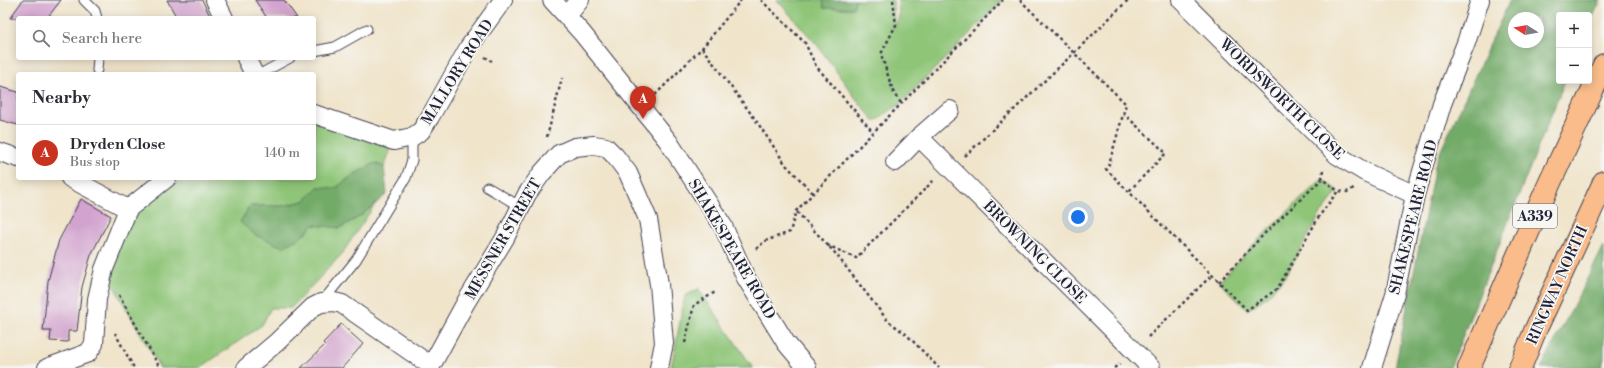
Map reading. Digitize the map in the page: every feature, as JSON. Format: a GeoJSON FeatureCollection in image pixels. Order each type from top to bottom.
{"type":"FeatureCollection","features":[{"type":"Feature","properties":{"kind":"highway","name":"A339"},"geometry":{"type":"LineString","coordinates":[[1469,368],[1546,191],[1604,65]]}},
{"type":"Feature","properties":{"kind":"highway","name":"RINGWAY NORTH"},"geometry":{"type":"LineString","coordinates":[[1520,368],[1535,331],[1604,182]]}},
{"type":"Feature","properties":{"kind":"street"},"geometry":{"type":"LineString","coordinates":[[215,0],[223,16]]}},
{"type":"Feature","properties":{"kind":"street","name":"MALLORY ROAD"},"geometry":{"type":"LineString","coordinates":[[316,115],[394,141],[412,137],[420,131],[430,117],[469,47],[503,0]]}},
{"type":"Feature","properties":{"kind":"street","name":"SHAKESPEARE ROAD"},"geometry":{"type":"LineString","coordinates":[[552,0],[582,33],[668,141],[722,226],[746,278],[786,343],[807,368]]}},
{"type":"Feature","properties":{"kind":"street"},"geometry":{"type":"LineString","coordinates":[[567,16],[580,0]]}},
{"type":"Feature","properties":{"kind":"street","name":"WORDSWORTH CLOSE"},"geometry":{"type":"LineString","coordinates":[[1181,0],[1334,152],[1365,172],[1415,195]]}},
{"type":"Feature","properties":{"kind":"street","name":"SHAKESPEARE ROAD"},"geometry":{"type":"LineString","coordinates":[[1372,368],[1395,294],[1415,195],[1442,104],[1466,43],[1480,0]]}},
{"type":"Feature","properties":{"kind":"street"},"geometry":{"type":"LineString","coordinates":[[247,60],[253,72]]}},
{"type":"Feature","properties":{"kind":"street"},"geometry":{"type":"LineString","coordinates":[[895,162],[919,137],[950,110]]}},
{"type":"Feature","properties":{"kind":"street","name":"BROWNING CLOSE"},"geometry":{"type":"LineString","coordinates":[[919,137],[1151,368]]}},
{"type":"Feature","properties":{"kind":"street","name":"MESSNER STREET"},"geometry":{"type":"LineString","coordinates":[[430,367],[505,238],[527,194],[545,169],[559,154],[575,147],[594,145],[606,147],[615,156],[628,174],[648,219],[659,284],[664,343],[659,368]]}},
{"type":"Feature","properties":{"kind":"street"},"geometry":{"type":"LineString","coordinates":[[0,152],[16,157]]}},
{"type":"Feature","properties":{"kind":"street"},"geometry":{"type":"LineString","coordinates":[[74,180],[128,209]]}},
{"type":"Feature","properties":{"kind":"street"},"geometry":{"type":"LineString","coordinates":[[46,368],[88,353],[94,344],[97,299],[104,269],[128,209],[164,180]]}},
{"type":"Feature","properties":{"kind":"street"},"geometry":{"type":"LineString","coordinates":[[246,368],[277,342],[313,307],[321,303],[334,302],[342,304],[430,367]]}},
{"type":"Feature","properties":{"kind":"lane"},"geometry":{"type":"LineString","coordinates":[[84,0],[95,11],[96,16]]}},
{"type":"Feature","properties":{"kind":"lane"},"geometry":{"type":"LineString","coordinates":[[316,51],[335,47],[367,29]]}},
{"type":"Feature","properties":{"kind":"lane"},"geometry":{"type":"LineString","coordinates":[[97,70],[98,60]]}},
{"type":"Feature","properties":{"kind":"lane"},"geometry":{"type":"LineString","coordinates":[[264,72],[286,60]]}},
{"type":"Feature","properties":{"kind":"lane"},"geometry":{"type":"LineString","coordinates":[[321,303],[356,260],[406,178],[412,160],[412,137]]}},
{"type":"Feature","properties":{"kind":"lane"},"geometry":{"type":"LineString","coordinates":[[487,186],[521,207]]}},
{"type":"Feature","properties":{"kind":"path"},"geometry":{"type":"LineString","coordinates":[[652,99],[702,48],[740,0]]}},
{"type":"Feature","properties":{"kind":"path"},"geometry":{"type":"LineString","coordinates":[[761,0],[805,43],[816,66],[873,132]]}},
{"type":"Feature","properties":{"kind":"path"},"geometry":{"type":"LineString","coordinates":[[893,0],[896,25],[881,54],[894,94],[901,103]]}},
{"type":"Feature","properties":{"kind":"path"},"geometry":{"type":"LineString","coordinates":[[756,255],[756,248],[765,240],[790,232],[796,211],[1003,0]]}},
{"type":"Feature","properties":{"kind":"path"},"geometry":{"type":"LineString","coordinates":[[1020,0],[1126,104],[1110,164],[1106,169],[1247,310],[1277,289],[1320,215],[1338,191],[1347,192],[1356,187],[1365,172]]}},
{"type":"Feature","properties":{"kind":"path"},"geometry":{"type":"LineString","coordinates":[[827,245],[856,258],[935,179],[951,169],[1128,0]]}},
{"type":"Feature","properties":{"kind":"path"},"geometry":{"type":"LineString","coordinates":[[702,48],[755,119],[786,165],[814,194]]}},
{"type":"Feature","properties":{"kind":"path"},"geometry":{"type":"LineString","coordinates":[[545,169],[543,153],[562,78]]}},
{"type":"Feature","properties":{"kind":"path"},"geometry":{"type":"LineString","coordinates":[[1123,114],[1166,153],[1129,191]]}},
{"type":"Feature","properties":{"kind":"path"},"geometry":{"type":"LineString","coordinates":[[1219,282],[1262,236],[1322,179]]}},
{"type":"Feature","properties":{"kind":"path"},"geometry":{"type":"LineString","coordinates":[[796,211],[827,245],[888,321],[906,334],[939,368]]}},
{"type":"Feature","properties":{"kind":"path"},"geometry":{"type":"LineString","coordinates":[[104,269],[160,368]]}},
{"type":"Feature","properties":{"kind":"path"},"geometry":{"type":"LineString","coordinates":[[1114,368],[1134,351],[1212,275]]}},
{"type":"Feature","properties":{"kind":"path"},"geometry":{"type":"LineString","coordinates":[[684,347],[694,305],[717,292]]}},
{"type":"Feature","properties":{"kind":"green space"},"geometry":{"type":"Polygon","coordinates":[[[777,0],[823,0],[824,8],[853,8],[855,0],[893,0],[894,28],[899,17],[898,0],[1003,0],[901,103],[875,122],[818,46],[777,0]]]}},
{"type":"Feature","properties":{"kind":"green space"},"geometry":{"type":"Polygon","coordinates":[[[823,0],[855,0],[853,8],[824,8],[823,0]]]}},
{"type":"Feature","properties":{"kind":"green space"},"geometry":{"type":"Polygon","coordinates":[[[1510,0],[1601,0],[1592,19],[1592,12],[1556,12],[1556,84],[1564,84],[1450,368],[1395,368],[1436,161],[1510,0]]]}},
{"type":"Feature","properties":{"kind":"green space"},"geometry":{"type":"Polygon","coordinates":[[[316,115],[394,141],[384,167],[375,163],[353,175],[336,188],[318,187],[304,201],[283,206],[250,206],[240,222],[301,237],[314,225],[340,228],[362,215],[376,203],[341,255],[291,308],[271,308],[262,325],[200,368],[160,368],[104,269],[128,209],[180,180],[316,180],[316,115]]]}},
{"type":"Feature","properties":{"kind":"green space"},"geometry":{"type":"Polygon","coordinates":[[[375,163],[384,167],[387,194],[362,215],[340,228],[314,225],[301,237],[283,247],[255,235],[240,222],[250,206],[283,206],[304,201],[318,187],[336,188],[353,175],[375,163]]]}},
{"type":"Feature","properties":{"kind":"green space"},"geometry":{"type":"Polygon","coordinates":[[[1322,179],[1338,191],[1320,215],[1284,278],[1266,297],[1247,310],[1219,282],[1259,239],[1322,179]]]}},
{"type":"Feature","properties":{"kind":"green space"},"geometry":{"type":"Polygon","coordinates":[[[1604,246],[1604,358],[1601,368],[1541,368],[1604,246]]]}},
{"type":"Feature","properties":{"kind":"green space"},"geometry":{"type":"Polygon","coordinates":[[[698,288],[753,368],[671,368],[685,296],[698,288]]]}},
{"type":"Feature","properties":{"kind":"building"},"geometry":{"type":"Polygon","coordinates":[[[23,0],[61,0],[49,16],[16,16],[16,18],[10,18],[23,0]]]}},
{"type":"Feature","properties":{"kind":"building"},"geometry":{"type":"Polygon","coordinates":[[[167,0],[202,0],[210,16],[176,16],[167,0]]]}},
{"type":"Feature","properties":{"kind":"building"},"geometry":{"type":"Polygon","coordinates":[[[255,0],[284,0],[296,16],[266,16],[255,0]]]}},
{"type":"Feature","properties":{"kind":"building"},"geometry":{"type":"Polygon","coordinates":[[[0,87],[16,91],[16,124],[0,120],[0,87]]]}},
{"type":"Feature","properties":{"kind":"building"},"geometry":{"type":"Polygon","coordinates":[[[81,199],[111,216],[91,255],[82,287],[77,331],[68,331],[68,342],[50,341],[51,331],[43,331],[48,281],[59,240],[81,199]]]}},
{"type":"Feature","properties":{"kind":"building"},"geometry":{"type":"Polygon","coordinates":[[[341,324],[363,344],[342,368],[301,368],[325,345],[323,343],[341,324]]]}},
{"type":"Feature","properties":{"kind":"place","name":"Dryden Close"},"geometry":{"type":"Point","coordinates":[643,119]}}]}
